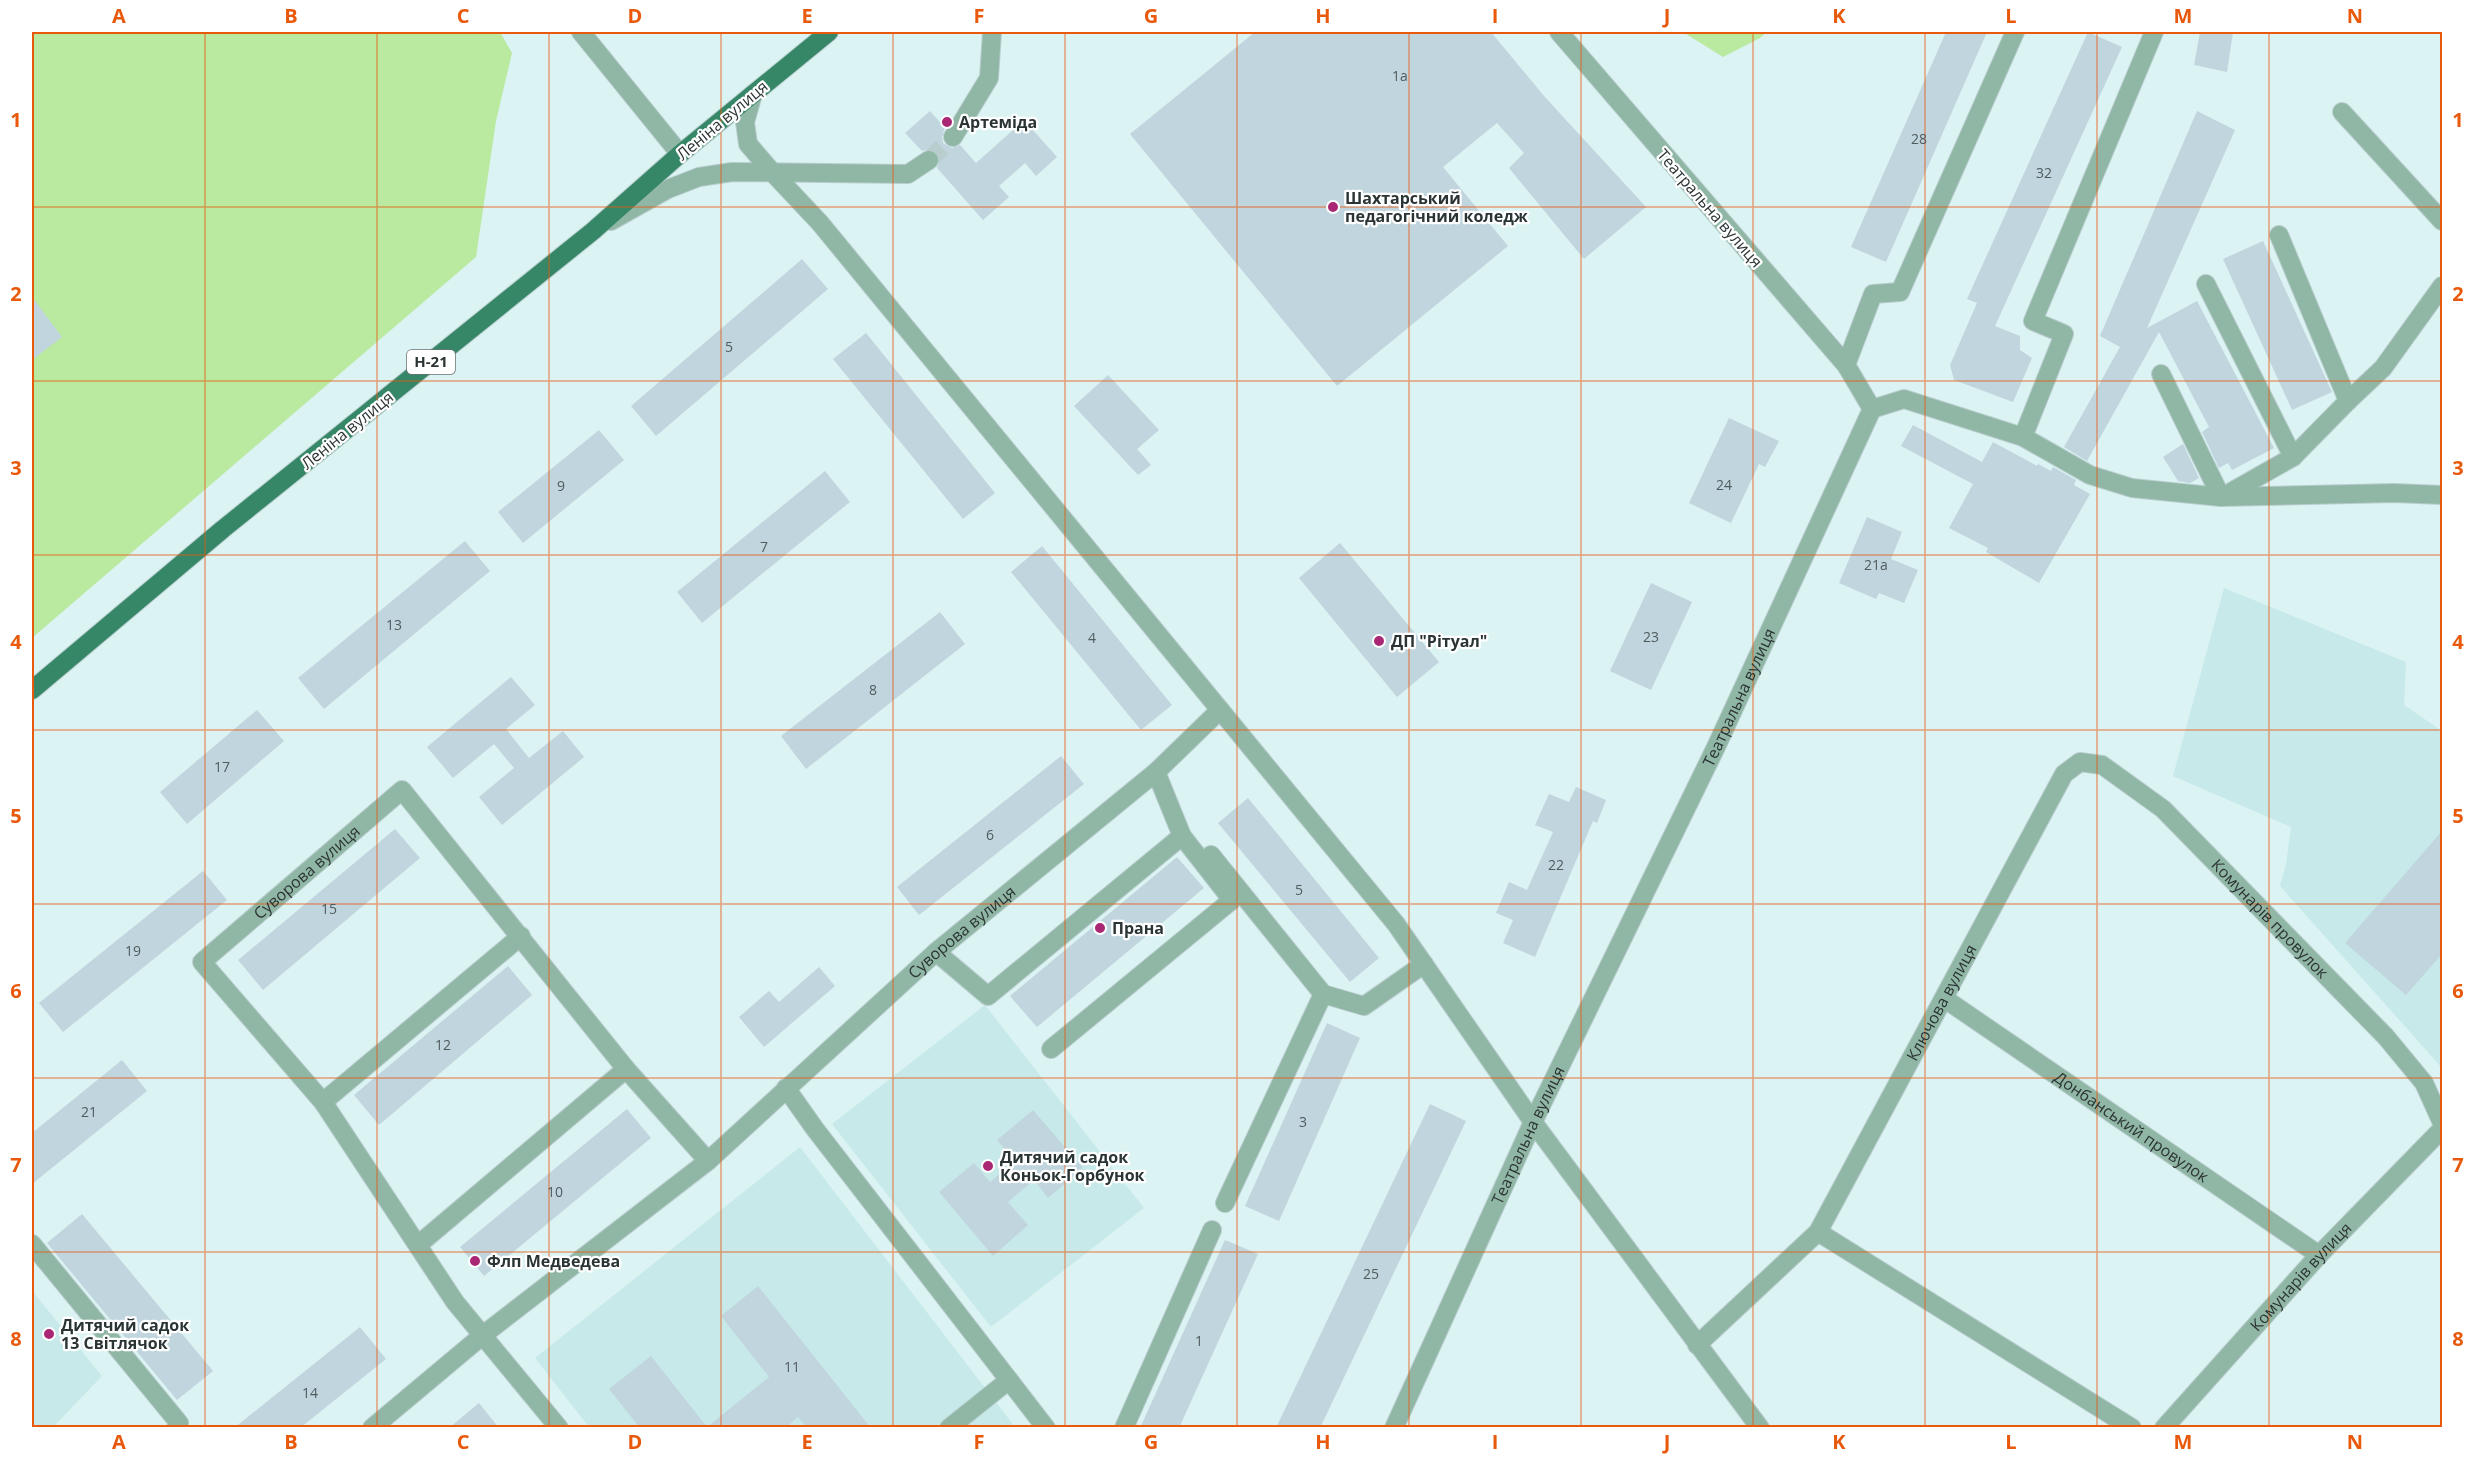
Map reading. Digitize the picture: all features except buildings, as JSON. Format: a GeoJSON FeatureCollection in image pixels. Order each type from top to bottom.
{"type":"FeatureCollection","features":[{"type":"Feature","properties":{"kind":"main road","name":"Леніна вулиця"},"geometry":{"type":"LineString","coordinates":[[32,690],[233,522],[593,231],[680,154],[829,32]]}},
{"type":"Feature","properties":{"kind":"street"},"geometry":{"type":"LineString","coordinates":[[581,32],[680,154]]}},
{"type":"Feature","properties":{"kind":"street"},"geometry":{"type":"LineString","coordinates":[[953,137],[989,78],[992,32]]}},
{"type":"Feature","properties":{"kind":"street","name":"Театральна вулиця"},"geometry":{"type":"LineString","coordinates":[[1394,1428],[1533,1122],[1716,747],[1872,409],[1846,365],[1559,32]]}},
{"type":"Feature","properties":{"kind":"street"},"geometry":{"type":"LineString","coordinates":[[1846,365],[1873,294],[1900,292],[2015,32]]}},
{"type":"Feature","properties":{"kind":"street"},"geometry":{"type":"LineString","coordinates":[[2023,437],[2064,334],[2033,321],[2154,32]]}},
{"type":"Feature","properties":{"kind":"street"},"geometry":{"type":"LineString","coordinates":[[753,94],[745,122],[748,144],[820,223],[1396,924],[1533,1122],[1759,1427]]}},
{"type":"Feature","properties":{"kind":"street"},"geometry":{"type":"LineString","coordinates":[[2342,112],[2442,222]]}},
{"type":"Feature","properties":{"kind":"street"},"geometry":{"type":"LineString","coordinates":[[593,231],[668,189],[699,177],[732,172],[908,174],[929,160]]}},
{"type":"Feature","properties":{"kind":"street"},"geometry":{"type":"LineString","coordinates":[[2279,235],[2348,401]]}},
{"type":"Feature","properties":{"kind":"street"},"geometry":{"type":"LineString","coordinates":[[2206,284],[2293,457]]}},
{"type":"Feature","properties":{"kind":"street"},"geometry":{"type":"LineString","coordinates":[[2221,497],[2293,457],[2383,368],[2442,286]]}},
{"type":"Feature","properties":{"kind":"street"},"geometry":{"type":"LineString","coordinates":[[2161,374],[2221,497]]}},
{"type":"Feature","properties":{"kind":"street"},"geometry":{"type":"LineString","coordinates":[[1872,409],[1904,399],[2023,437],[2090,476],[2132,488],[2221,497],[2394,493],[2442,495]]}},
{"type":"Feature","properties":{"kind":"street","name":"Суворова вулиця"},"geometry":{"type":"LineString","coordinates":[[372,1428],[483,1335],[708,1161],[936,952],[1156,772],[1220,710]]}},
{"type":"Feature","properties":{"kind":"street","name":"Комунарів провулок"},"geometry":{"type":"LineString","coordinates":[[2064,774],[2080,762],[2102,765],[2163,809],[2386,1037],[2424,1083],[2442,1123]]}},
{"type":"Feature","properties":{"kind":"street"},"geometry":{"type":"LineString","coordinates":[[1051,1049],[1232,900],[1182,836],[1156,772]]}},
{"type":"Feature","properties":{"kind":"street","name":"Ключова вулиця"},"geometry":{"type":"LineString","coordinates":[[1697,1345],[1818,1232],[2064,774]]}},
{"type":"Feature","properties":{"kind":"street","name":"Суворова вулиця"},"geometry":{"type":"LineString","coordinates":[[559,1428],[455,1302],[324,1102],[202,962],[402,790],[626,1069],[708,1161]]}},
{"type":"Feature","properties":{"kind":"street"},"geometry":{"type":"LineString","coordinates":[[936,952],[988,996],[1182,836]]}},
{"type":"Feature","properties":{"kind":"street"},"geometry":{"type":"LineString","coordinates":[[1211,855],[1323,994],[1364,1006],[1424,964]]}},
{"type":"Feature","properties":{"kind":"street"},"geometry":{"type":"LineString","coordinates":[[324,1102],[521,936]]}},
{"type":"Feature","properties":{"kind":"street"},"geometry":{"type":"LineString","coordinates":[[1225,1203],[1323,994]]}},
{"type":"Feature","properties":{"kind":"street","name":"Донбанський провулок"},"geometry":{"type":"LineString","coordinates":[[1945,999],[2319,1255]]}},
{"type":"Feature","properties":{"kind":"street"},"geometry":{"type":"LineString","coordinates":[[418,1245],[626,1069]]}},
{"type":"Feature","properties":{"kind":"street"},"geometry":{"type":"LineString","coordinates":[[786,1088],[815,1129],[1046,1428]]}},
{"type":"Feature","properties":{"kind":"street","name":"Комунарів вулиця"},"geometry":{"type":"LineString","coordinates":[[2164,1428],[2319,1255],[2442,1129]]}},
{"type":"Feature","properties":{"kind":"street"},"geometry":{"type":"LineString","coordinates":[[1124,1428],[1212,1230]]}},
{"type":"Feature","properties":{"kind":"street"},"geometry":{"type":"LineString","coordinates":[[1818,1232],[2132,1428]]}},
{"type":"Feature","properties":{"kind":"street"},"geometry":{"type":"LineString","coordinates":[[32,1244],[179,1423],[176,1428]]}},
{"type":"Feature","properties":{"kind":"street"},"geometry":{"type":"LineString","coordinates":[[949,1428],[1009,1380]]}},
{"type":"Feature","properties":{"kind":"shaded area"},"geometry":{"type":"Polygon","coordinates":[[[2224,588],[2406,662],[2404,705],[2442,731],[2442,1068],[2280,886],[2286,864],[2291,827],[2173,776],[2224,588]]]}},
{"type":"Feature","properties":{"kind":"shaded area","name":"Дитячий садок Коньок-Горбунок"},"geometry":{"type":"Polygon","coordinates":[[[985,1005],[1144,1208],[991,1327],[832,1124],[985,1005]]]}},
{"type":"Feature","properties":{"kind":"shaded area"},"geometry":{"type":"Polygon","coordinates":[[[800,1147],[1015,1427],[589,1427],[535,1358],[800,1147]]]}},
{"type":"Feature","properties":{"kind":"shaded area","name":"Дитячий садок 13 Світлячок"},"geometry":{"type":"Polygon","coordinates":[[[32,1291],[102,1376],[53,1427],[32,1427],[32,1291]]]}},
{"type":"Feature","properties":{"kind":"green space"},"geometry":{"type":"Polygon","coordinates":[[[32,32],[500,32],[512,53],[496,121],[476,257],[32,638],[32,32]]]}},
{"type":"Feature","properties":{"kind":"green space"},"geometry":{"type":"Polygon","coordinates":[[[1683,32],[1767,32],[1723,57],[1683,32]]]}},
{"type":"Feature","properties":{"kind":"tunnel"},"geometry":{"type":"LineString","coordinates":[[929,160],[953,137]]}},
{"type":"Feature","properties":{"kind":"place","name":"Артеміда"},"geometry":{"type":"Point","coordinates":[947,122]}},
{"type":"Feature","properties":{"kind":"place","name":"Шахтарський педагогічний коледж"},"geometry":{"type":"Point","coordinates":[1333,207]}},
{"type":"Feature","properties":{"kind":"place","name":"ДП \"Рітуал\""},"geometry":{"type":"Point","coordinates":[1379,641]}},
{"type":"Feature","properties":{"kind":"place","name":"Прана"},"geometry":{"type":"Point","coordinates":[1100,928]}},
{"type":"Feature","properties":{"kind":"place","name":"Дитячий садок Коньок-Горбунок"},"geometry":{"type":"Point","coordinates":[988,1166]}},
{"type":"Feature","properties":{"kind":"place","name":"Флп Медведева"},"geometry":{"type":"Point","coordinates":[475,1261]}},
{"type":"Feature","properties":{"kind":"place","name":"Дитячий садок 13 Світлячок"},"geometry":{"type":"Point","coordinates":[49,1334]}}]}
